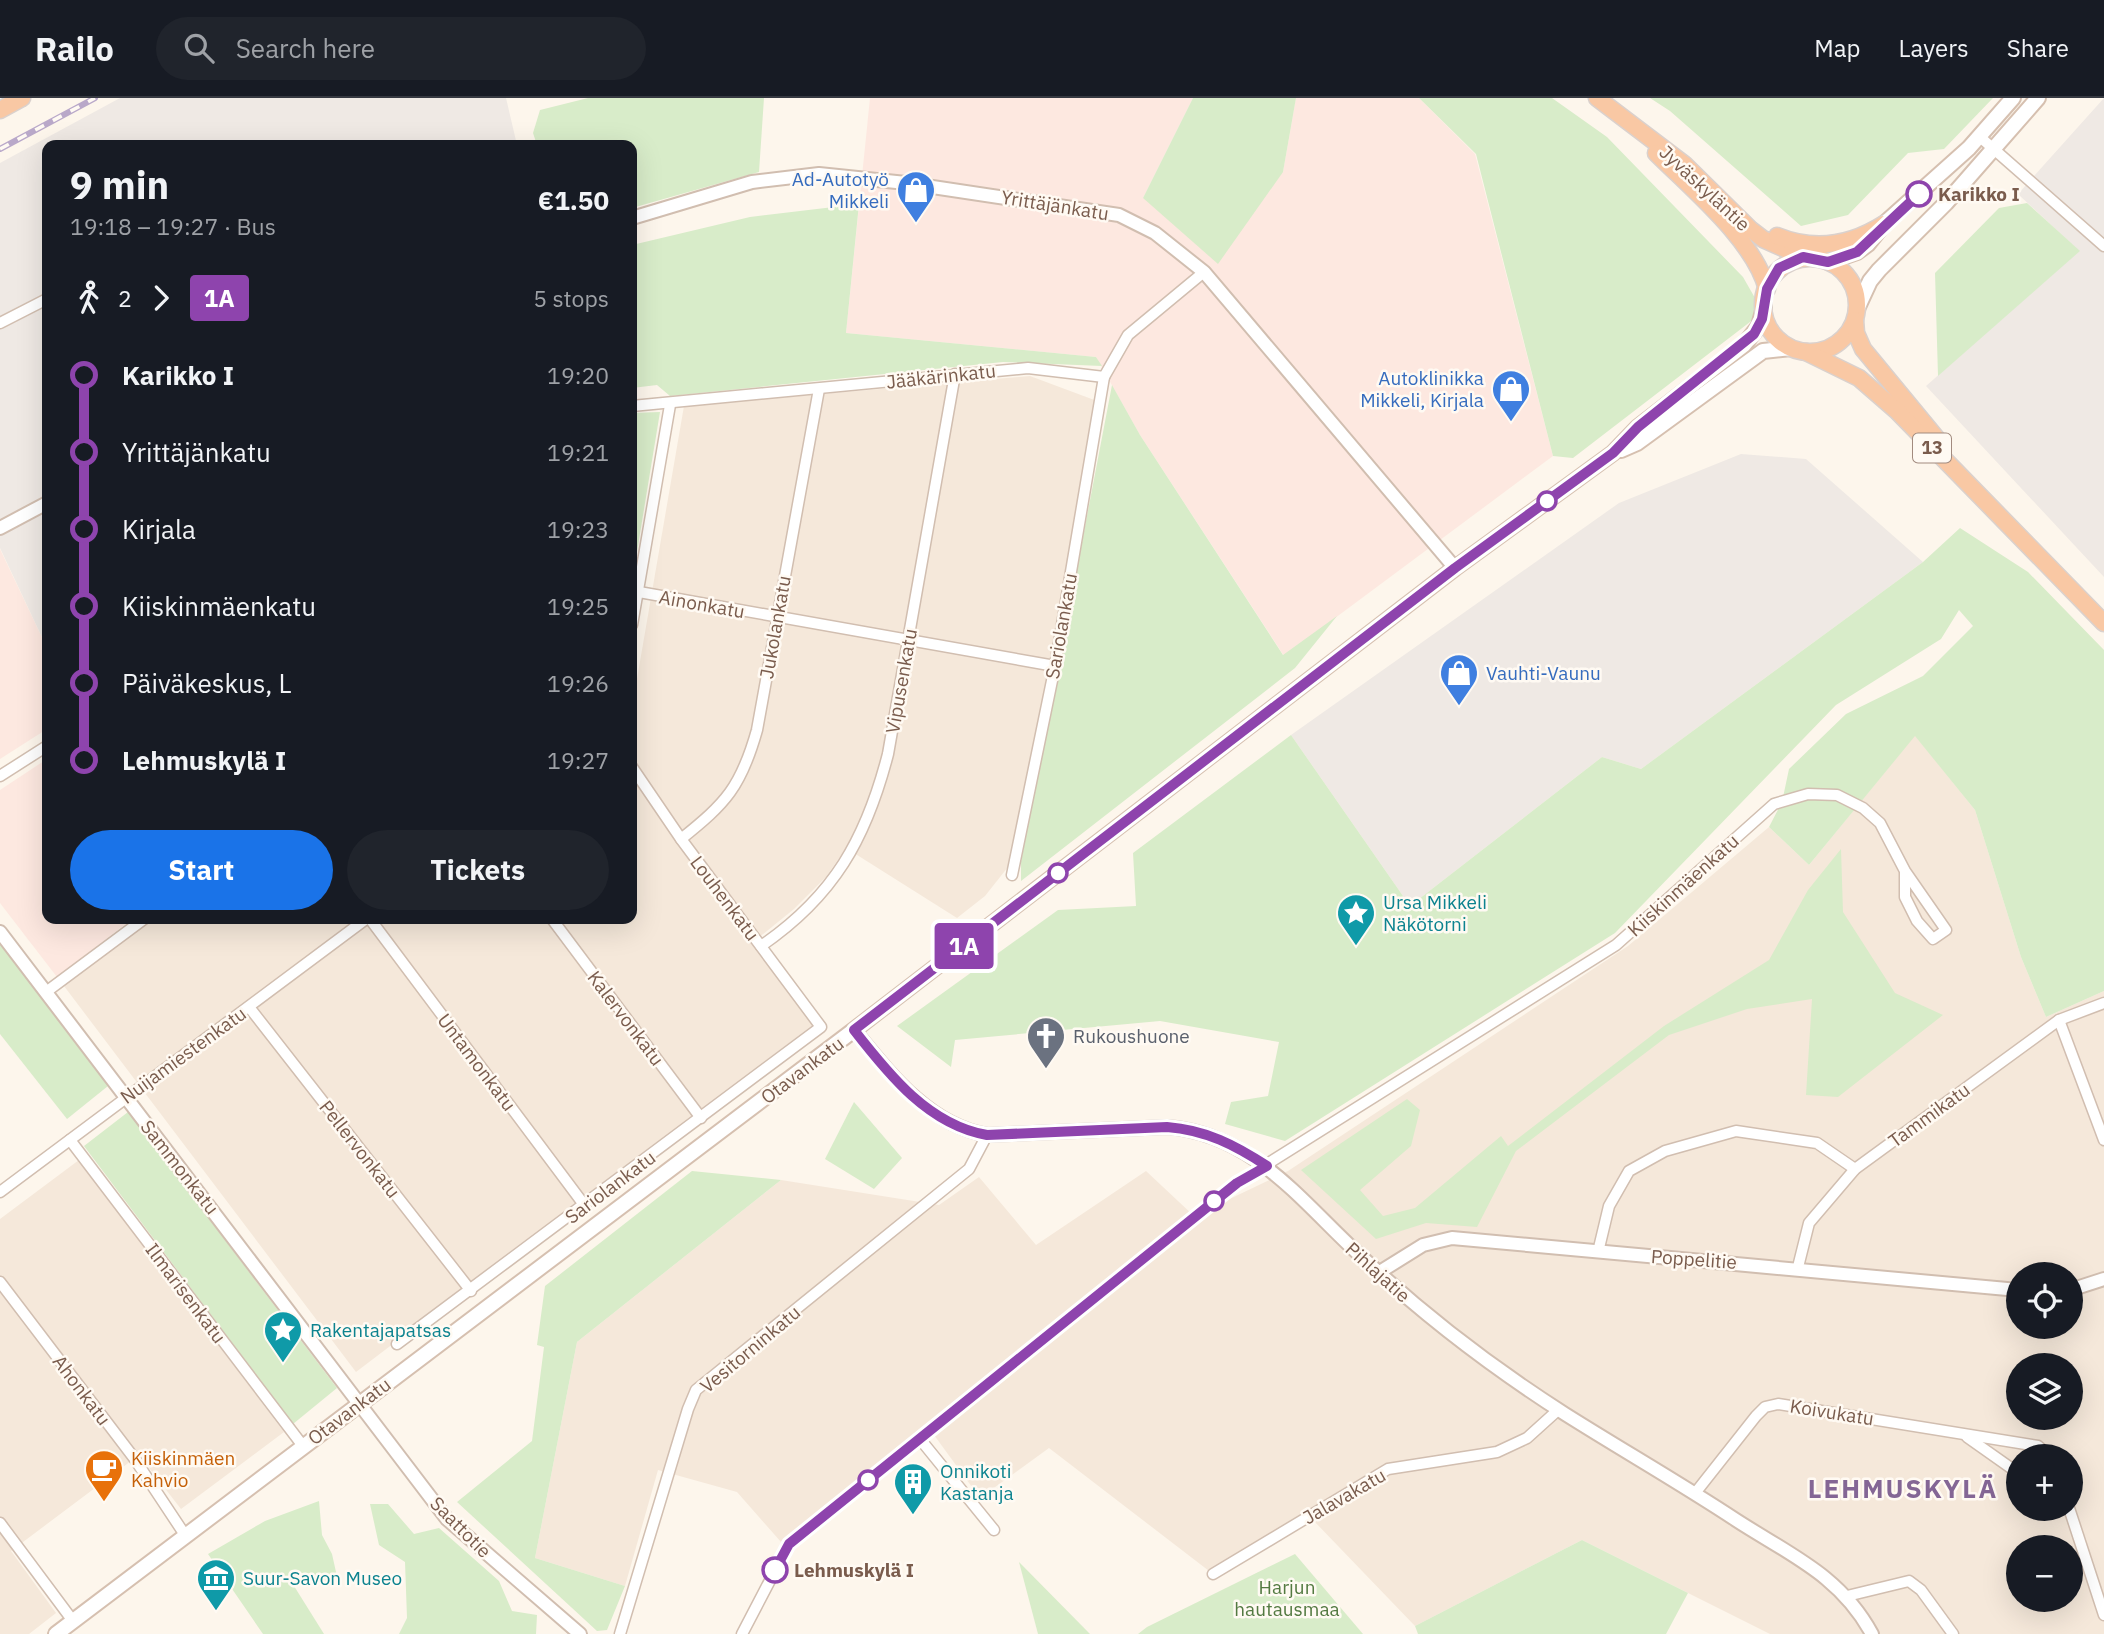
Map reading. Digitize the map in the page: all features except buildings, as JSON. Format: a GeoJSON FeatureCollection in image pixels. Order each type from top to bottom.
{"type":"FeatureCollection","features":[{"type":"Feature","properties":{"kind":"highway"},"geometry":{"type":"LineString","coordinates":[[0,110],[22,98]]}},
{"type":"Feature","properties":{"kind":"highway","name":"Jyväskyläntie"},"geometry":{"type":"LineString","coordinates":[[1597,98],[1685,164],[1763,239],[1803,257]]}},
{"type":"Feature","properties":{"kind":"highway","name":"Jyväskyläntie"},"geometry":{"type":"LineString","coordinates":[[1612,109],[1736,236],[1757,262],[1767,289]]}},
{"type":"Feature","properties":{"kind":"highway"},"geometry":{"type":"LineString","coordinates":[[1738,216],[1788,240],[1807,244],[1842,243],[1857,239],[1884,225]]}},
{"type":"Feature","properties":{"kind":"highway"},"geometry":{"type":"LineString","coordinates":[[1764,307],[1767,289],[1779,268],[1803,257],[1828,262]]}},
{"type":"Feature","properties":{"kind":"highway","name":"13"},"geometry":{"type":"LineString","coordinates":[[1828,262],[1841,273],[1849,285],[1856,314],[1858,341],[1877,369],[2005,520]]}},
{"type":"Feature","properties":{"kind":"highway","name":"13"},"geometry":{"type":"LineString","coordinates":[[1764,307],[1772,332],[1778,341],[1859,378],[1897,411],[2104,623]]}},
{"type":"Feature","properties":{"kind":"highway"},"geometry":{"type":"LineString","coordinates":[[1799,350],[1823,351],[1838,344],[1848,335],[1856,314]]}},
{"type":"Feature","properties":{"kind":"main road"},"geometry":{"type":"LineString","coordinates":[[1828,262],[1857,252],[1877,236],[1884,225],[1980,137],[2013,98]]}},
{"type":"Feature","properties":{"kind":"main road"},"geometry":{"type":"LineString","coordinates":[[1856,314],[1870,281],[1879,270],[1994,151],[2038,98]]}},
{"type":"Feature","properties":{"kind":"main road","name":"Otavankatu"},"geometry":{"type":"LineString","coordinates":[[56,1634],[854,1030],[1455,568],[1613,453],[1638,427],[1744,345],[1759,326],[1764,307]]}},
{"type":"Feature","properties":{"kind":"main road","name":"Otavankatu"},"geometry":{"type":"LineString","coordinates":[[1613,453],[1637,443],[1763,351],[1799,350]]}},
{"type":"Feature","properties":{"kind":"street"},"geometry":{"type":"LineString","coordinates":[[1980,137],[2104,246]]}},
{"type":"Feature","properties":{"kind":"street","name":"Yrittäjänkatu"},"geometry":{"type":"LineString","coordinates":[[637,216],[752,182],[819,174],[906,183],[1119,215],[1154,233],[1204,272],[1455,568]]}},
{"type":"Feature","properties":{"kind":"street"},"geometry":{"type":"LineString","coordinates":[[1104,377],[1128,335],[1204,272]]}},
{"type":"Feature","properties":{"kind":"street"},"geometry":{"type":"LineString","coordinates":[[0,323],[42,302]]}},
{"type":"Feature","properties":{"kind":"street","name":"Jääkärinkatu"},"geometry":{"type":"LineString","coordinates":[[637,406],[670,405],[1028,368],[1104,377]]}},
{"type":"Feature","properties":{"kind":"street","name":"Vipusenkatu"},"geometry":{"type":"LineString","coordinates":[[761,946],[788,927],[818,900],[837,876],[861,836],[877,796],[888,754],[955,374]]}},
{"type":"Feature","properties":{"kind":"street","name":"Sariolankatu"},"geometry":{"type":"LineString","coordinates":[[1012,875],[1055,666],[1104,377]]}},
{"type":"Feature","properties":{"kind":"street","name":"Jukolankatu"},"geometry":{"type":"LineString","coordinates":[[681,839],[716,812],[732,792],[748,763],[757,730],[819,389]]}},
{"type":"Feature","properties":{"kind":"street"},"geometry":{"type":"LineString","coordinates":[[637,601],[670,405]]}},
{"type":"Feature","properties":{"kind":"street"},"geometry":{"type":"LineString","coordinates":[[0,528],[42,506]]}},
{"type":"Feature","properties":{"kind":"street","name":"Ainonkatu"},"geometry":{"type":"LineString","coordinates":[[639,592],[1055,666]]}},
{"type":"Feature","properties":{"kind":"street"},"geometry":{"type":"LineString","coordinates":[[0,776],[42,749]]}},
{"type":"Feature","properties":{"kind":"street","name":"Louhenkatu"},"geometry":{"type":"LineString","coordinates":[[637,774],[681,839],[821,1027]]}},
{"type":"Feature","properties":{"kind":"street","name":"Kiiskinmäenkatu"},"geometry":{"type":"LineString","coordinates":[[742,1634],[789,1544],[1237,1183],[1616,944],[1774,804],[1808,794],[1837,795],[1863,808],[1880,823],[1905,871],[1946,930],[1933,939],[1917,921],[1905,897],[1905,871]]}},
{"type":"Feature","properties":{"kind":"street"},"geometry":{"type":"LineString","coordinates":[[46,992],[137,924]]}},
{"type":"Feature","properties":{"kind":"street","name":"Nuijamiestenkatu"},"geometry":{"type":"LineString","coordinates":[[0,1192],[361,924]]}},
{"type":"Feature","properties":{"kind":"street","name":"Untamonkatu"},"geometry":{"type":"LineString","coordinates":[[372,924],[585,1206]]}},
{"type":"Feature","properties":{"kind":"street","name":"Kalervonkatu"},"geometry":{"type":"LineString","coordinates":[[556,924],[701,1118]]}},
{"type":"Feature","properties":{"kind":"street","name":"Sammonkatu"},"geometry":{"type":"LineString","coordinates":[[0,932],[360,1402]]}},
{"type":"Feature","properties":{"kind":"street","name":"Tammikatu"},"geometry":{"type":"LineString","coordinates":[[1798,1267],[1809,1223],[1855,1169],[2060,1020],[2104,1003]]}},
{"type":"Feature","properties":{"kind":"street","name":"Pellervonkatu"},"geometry":{"type":"LineString","coordinates":[[249,1007],[471,1291]]}},
{"type":"Feature","properties":{"kind":"street"},"geometry":{"type":"LineString","coordinates":[[2060,1020],[2104,1140]]}},
{"type":"Feature","properties":{"kind":"street","name":"Sariolankatu"},"geometry":{"type":"LineString","coordinates":[[397,1344],[821,1027]]}},
{"type":"Feature","properties":{"kind":"street","name":"Pihlajatie"},"geometry":{"type":"LineString","coordinates":[[854,1030],[901,1084],[939,1119],[965,1131],[987,1135],[1167,1127],[1190,1129],[1231,1142],[1267,1166],[1378,1273],[1447,1333],[1558,1409],[1696,1492],[1828,1577],[1847,1597],[1872,1634]]}},
{"type":"Feature","properties":{"kind":"street"},"geometry":{"type":"LineString","coordinates":[[1598,1252],[1609,1206],[1629,1171],[1665,1151],[1736,1131],[1817,1143],[1855,1169]]}},
{"type":"Feature","properties":{"kind":"street","name":"Vesitorninkatu"},"geometry":{"type":"LineString","coordinates":[[620,1634],[696,1390],[969,1168],[987,1135]]}},
{"type":"Feature","properties":{"kind":"street","name":"Ilmarisenkatu"},"geometry":{"type":"LineString","coordinates":[[70,1140],[303,1446]]}},
{"type":"Feature","properties":{"kind":"street","name":"Poppelitie"},"geometry":{"type":"LineString","coordinates":[[1378,1273],[1423,1245],[1452,1238],[1798,1267],[2006,1289]]}},
{"type":"Feature","properties":{"kind":"street"},"geometry":{"type":"LineString","coordinates":[[2083,1286],[2104,1279]]}},
{"type":"Feature","properties":{"kind":"street","name":"Ahonkatu"},"geometry":{"type":"LineString","coordinates":[[0,1282],[134,1458],[185,1535]]}},
{"type":"Feature","properties":{"kind":"street","name":"Saattotie"},"geometry":{"type":"LineString","coordinates":[[360,1402],[447,1518],[580,1634]]}},
{"type":"Feature","properties":{"kind":"street","name":"Koivukatu"},"geometry":{"type":"LineString","coordinates":[[1696,1492],[1756,1416],[1765,1407],[1778,1404],[2018,1444]]}},
{"type":"Feature","properties":{"kind":"street","name":"Jalavakatu"},"geometry":{"type":"LineString","coordinates":[[1213,1574],[1388,1469],[1497,1452],[1527,1438],[1558,1409]]}},
{"type":"Feature","properties":{"kind":"street","name":"Koivukatu"},"geometry":{"type":"LineString","coordinates":[[1966,1436],[2006,1464]]}},
{"type":"Feature","properties":{"kind":"street"},"geometry":{"type":"LineString","coordinates":[[920,1438],[993,1530]]}},
{"type":"Feature","properties":{"kind":"street"},"geometry":{"type":"LineString","coordinates":[[2073,1521],[2104,1615]]}},
{"type":"Feature","properties":{"kind":"street"},"geometry":{"type":"LineString","coordinates":[[0,1523],[73,1621]]}},
{"type":"Feature","properties":{"kind":"street"},"geometry":{"type":"LineString","coordinates":[[1847,1597],[1909,1581],[1921,1590],[1953,1634]]}},
{"type":"Feature","properties":{"kind":"shaded area"},"geometry":{"type":"Polygon","coordinates":[[[120,98],[506,98],[516,140],[42,140],[120,98]]]}},
{"type":"Feature","properties":{"kind":"shaded area"},"geometry":{"type":"Polygon","coordinates":[[[870,98],[1193,98],[1143,198],[1283,172],[1296,98],[1419,98],[1475,154],[1553,456],[1284,656],[1140,435],[1096,357],[846,333],[870,98]]]}},
{"type":"Feature","properties":{"kind":"shaded area"},"geometry":{"type":"Polygon","coordinates":[[[2104,98],[2104,577],[1926,386],[2079,251],[2018,194],[2104,98]]]}},
{"type":"Feature","properties":{"kind":"shaded area"},"geometry":{"type":"Polygon","coordinates":[[[42,140],[42,637],[0,548],[0,163],[42,140]]]}},
{"type":"Feature","properties":{"kind":"shaded area"},"geometry":{"type":"Polygon","coordinates":[[[1030,376],[1097,401],[1017,839],[1008,867],[985,896],[957,918],[846,848],[826,877],[794,909],[752,943],[814,1024],[356,1372],[64,986],[146,924],[637,924],[637,679],[684,406],[1030,376]]]}},
{"type":"Feature","properties":{"kind":"shaded area"},"geometry":{"type":"Polygon","coordinates":[[[1741,454],[1806,459],[1923,562],[1641,769],[1602,757],[1410,906],[1291,735],[1619,503],[1741,454]]]}},
{"type":"Feature","properties":{"kind":"shaded area"},"geometry":{"type":"Polygon","coordinates":[[[0,549],[42,637],[42,732],[0,759],[0,549]]]}},
{"type":"Feature","properties":{"kind":"shaded area"},"geometry":{"type":"Polygon","coordinates":[[[1915,735],[1975,810],[2021,957],[2046,1017],[2104,991],[2104,1634],[1770,1634],[1582,1540],[1415,1626],[1313,1520],[1291,1527],[1213,1574],[1049,1448],[980,1498],[926,1424],[781,1542],[737,1492],[658,1470],[625,1586],[535,1558],[577,1342],[781,1180],[939,1205],[979,1177],[1036,1245],[1146,1171],[1194,1216],[1288,1171],[1628,946],[1769,827],[1809,865],[1915,735]]]}},
{"type":"Feature","properties":{"kind":"shaded area"},"geometry":{"type":"Polygon","coordinates":[[[42,762],[42,924],[126,924],[57,977],[0,903],[0,790],[42,762]]]}},
{"type":"Feature","properties":{"kind":"shaded area"},"geometry":{"type":"Polygon","coordinates":[[[79,1160],[284,1432],[181,1509],[139,1455],[11,1551],[56,1613],[29,1634],[0,1634],[0,1219],[79,1160]]]}},
{"type":"Feature","properties":{"kind":"green space"},"geometry":{"type":"Polygon","coordinates":[[[588,98],[764,98],[759,172],[637,207],[637,140],[535,140],[533,133],[540,110],[588,98]]]}},
{"type":"Feature","properties":{"kind":"green space"},"geometry":{"type":"Polygon","coordinates":[[[1193,98],[1296,98],[1283,172],[1218,264],[1143,198],[1193,98]]]}},
{"type":"Feature","properties":{"kind":"green space"},"geometry":{"type":"Polygon","coordinates":[[[1419,98],[1552,98],[1607,137],[1743,277],[1763,312],[1573,458],[1553,456],[1476,154],[1419,98]]]}},
{"type":"Feature","properties":{"kind":"green space"},"geometry":{"type":"Polygon","coordinates":[[[1650,98],[1993,98],[1944,149],[1908,153],[1848,215],[1801,226],[1670,111],[1650,98]]]}},
{"type":"Feature","properties":{"kind":"green space"},"geometry":{"type":"Polygon","coordinates":[[[2027,203],[2080,251],[1938,376],[1935,273],[1999,208],[2027,203]]]}},
{"type":"Feature","properties":{"kind":"green space"},"geometry":{"type":"Polygon","coordinates":[[[859,204],[846,333],[1096,357],[1102,366],[1003,362],[670,396],[657,385],[637,387],[637,244],[750,217],[859,204]]]}},
{"type":"Feature","properties":{"kind":"green space"},"geometry":{"type":"Polygon","coordinates":[[[1112,385],[1140,435],[1283,655],[1337,616],[1295,668],[1021,881],[1021,862],[1112,385]]]}},
{"type":"Feature","properties":{"kind":"green space"},"geometry":{"type":"Polygon","coordinates":[[[660,412],[637,552],[637,413],[660,412]]]}},
{"type":"Feature","properties":{"kind":"green space"},"geometry":{"type":"Polygon","coordinates":[[[1960,528],[2028,572],[2104,650],[2104,991],[2046,1017],[2021,957],[1975,810],[1915,736],[1809,865],[1769,827],[1782,802],[1789,769],[1846,714],[1923,676],[1973,626],[1959,610],[1941,639],[1836,705],[1615,933],[1285,1141],[1225,1124],[1231,1102],[1268,1096],[1279,1042],[1160,1021],[955,1040],[951,1067],[897,1026],[1058,910],[1136,906],[1133,853],[1291,735],[1410,906],[1602,757],[1641,769],[1923,562],[1960,528]]]}},
{"type":"Feature","properties":{"kind":"green space"},"geometry":{"type":"Polygon","coordinates":[[[1841,849],[1843,912],[1895,993],[1943,1015],[1838,1097],[1806,1095],[1812,999],[1747,1009],[1669,1035],[1516,1151],[1477,1227],[1426,1223],[1376,1239],[1301,1170],[1407,1099],[1420,1110],[1411,1146],[1360,1190],[1383,1216],[1415,1208],[1501,1136],[1508,1146],[1664,1026],[1769,960],[1808,890],[1841,849]]]}},
{"type":"Feature","properties":{"kind":"green space"},"geometry":{"type":"Polygon","coordinates":[[[0,944],[108,1086],[67,1119],[0,1034],[0,944]]]}},
{"type":"Feature","properties":{"kind":"green space"},"geometry":{"type":"Polygon","coordinates":[[[854,1102],[902,1158],[874,1189],[825,1159],[854,1102]]]}},
{"type":"Feature","properties":{"kind":"green space"},"geometry":{"type":"Polygon","coordinates":[[[128,1112],[337,1388],[293,1424],[84,1146],[128,1112]]]}},
{"type":"Feature","properties":{"kind":"green space"},"geometry":{"type":"Polygon","coordinates":[[[692,1171],[781,1180],[577,1342],[535,1558],[625,1586],[607,1630],[597,1631],[457,1502],[532,1441],[544,1347],[537,1345],[545,1286],[692,1171]]]}},
{"type":"Feature","properties":{"kind":"green space"},"geometry":{"type":"Polygon","coordinates":[[[319,1501],[322,1535],[332,1554],[338,1581],[327,1587],[312,1574],[294,1586],[324,1634],[263,1634],[208,1554],[265,1521],[319,1501]]]}},
{"type":"Feature","properties":{"kind":"green space"},"geometry":{"type":"Polygon","coordinates":[[[370,1504],[388,1504],[414,1534],[439,1528],[499,1581],[512,1611],[537,1615],[536,1634],[399,1634],[407,1618],[405,1562],[379,1545],[370,1504]]]}},
{"type":"Feature","properties":{"kind":"green space"},"geometry":{"type":"Polygon","coordinates":[[[1582,1540],[1688,1593],[1666,1634],[1418,1634],[1415,1626],[1582,1540]]]}},
{"type":"Feature","properties":{"kind":"green space","name":"Harjun hautausmaa"},"geometry":{"type":"Polygon","coordinates":[[[1295,1554],[1363,1634],[1138,1634],[1147,1627],[1295,1554]]]}},
{"type":"Feature","properties":{"kind":"green space"},"geometry":{"type":"Polygon","coordinates":[[[1019,1562],[1090,1634],[1038,1634],[1019,1562]]]}},
{"type":"Feature","properties":{"kind":"railway"},"geometry":{"type":"LineString","coordinates":[[0,149],[95,98]]}},
{"type":"Feature","properties":{"kind":"bus line","name":"1A"},"geometry":{"type":"LineString","coordinates":[[775,1570],[789,1544],[1237,1183],[1267,1166],[1231,1142],[1190,1129],[1093,1129],[987,1135],[965,1131],[939,1119],[901,1084],[854,1030],[1455,568],[1613,453],[1638,427],[1744,345],[1754,334],[1762,319],[1767,289],[1779,268],[1803,257],[1828,262],[1857,252],[1919,194]]}},
{"type":"Feature","properties":{"kind":"place","name":"Karikko I"},"geometry":{"type":"Point","coordinates":[1919,194]}},
{"type":"Feature","properties":{"kind":"place","name":"Ad-Autotyö Mikkeli"},"geometry":{"type":"Point","coordinates":[916,224]}},
{"type":"Feature","properties":{"kind":"place","name":"Autoklinikka Mikkeli, Kirjala"},"geometry":{"type":"Point","coordinates":[1511,423]}},
{"type":"Feature","properties":{"kind":"place","name":"Vauhti-Vaunu"},"geometry":{"type":"Point","coordinates":[1459,707]}},
{"type":"Feature","properties":{"kind":"place","name":"Ursa Mikkeli Näkötorni"},"geometry":{"type":"Point","coordinates":[1356,947]}},
{"type":"Feature","properties":{"kind":"place","name":"Rukoushuone"},"geometry":{"type":"Point","coordinates":[1046,1070]}},
{"type":"Feature","properties":{"kind":"place","name":"Rakentajapatsas"},"geometry":{"type":"Point","coordinates":[283,1364]}},
{"type":"Feature","properties":{"kind":"place","name":"Kiiskinmäen Kahvio"},"geometry":{"type":"Point","coordinates":[104,1503]}},
{"type":"Feature","properties":{"kind":"place","name":"Onnikoti Kastanja"},"geometry":{"type":"Point","coordinates":[913,1516]}},
{"type":"Feature","properties":{"kind":"place","name":"Lehmuskylä I"},"geometry":{"type":"Point","coordinates":[775,1570]}},
{"type":"Feature","properties":{"kind":"place","name":"Suur-Savon Museo"},"geometry":{"type":"Point","coordinates":[216,1612]}},
{"type":"Feature","properties":{"kind":"district","name":"LEHMUSKYLÄ"},"geometry":{"type":"Point","coordinates":[1903,1489]}}]}
